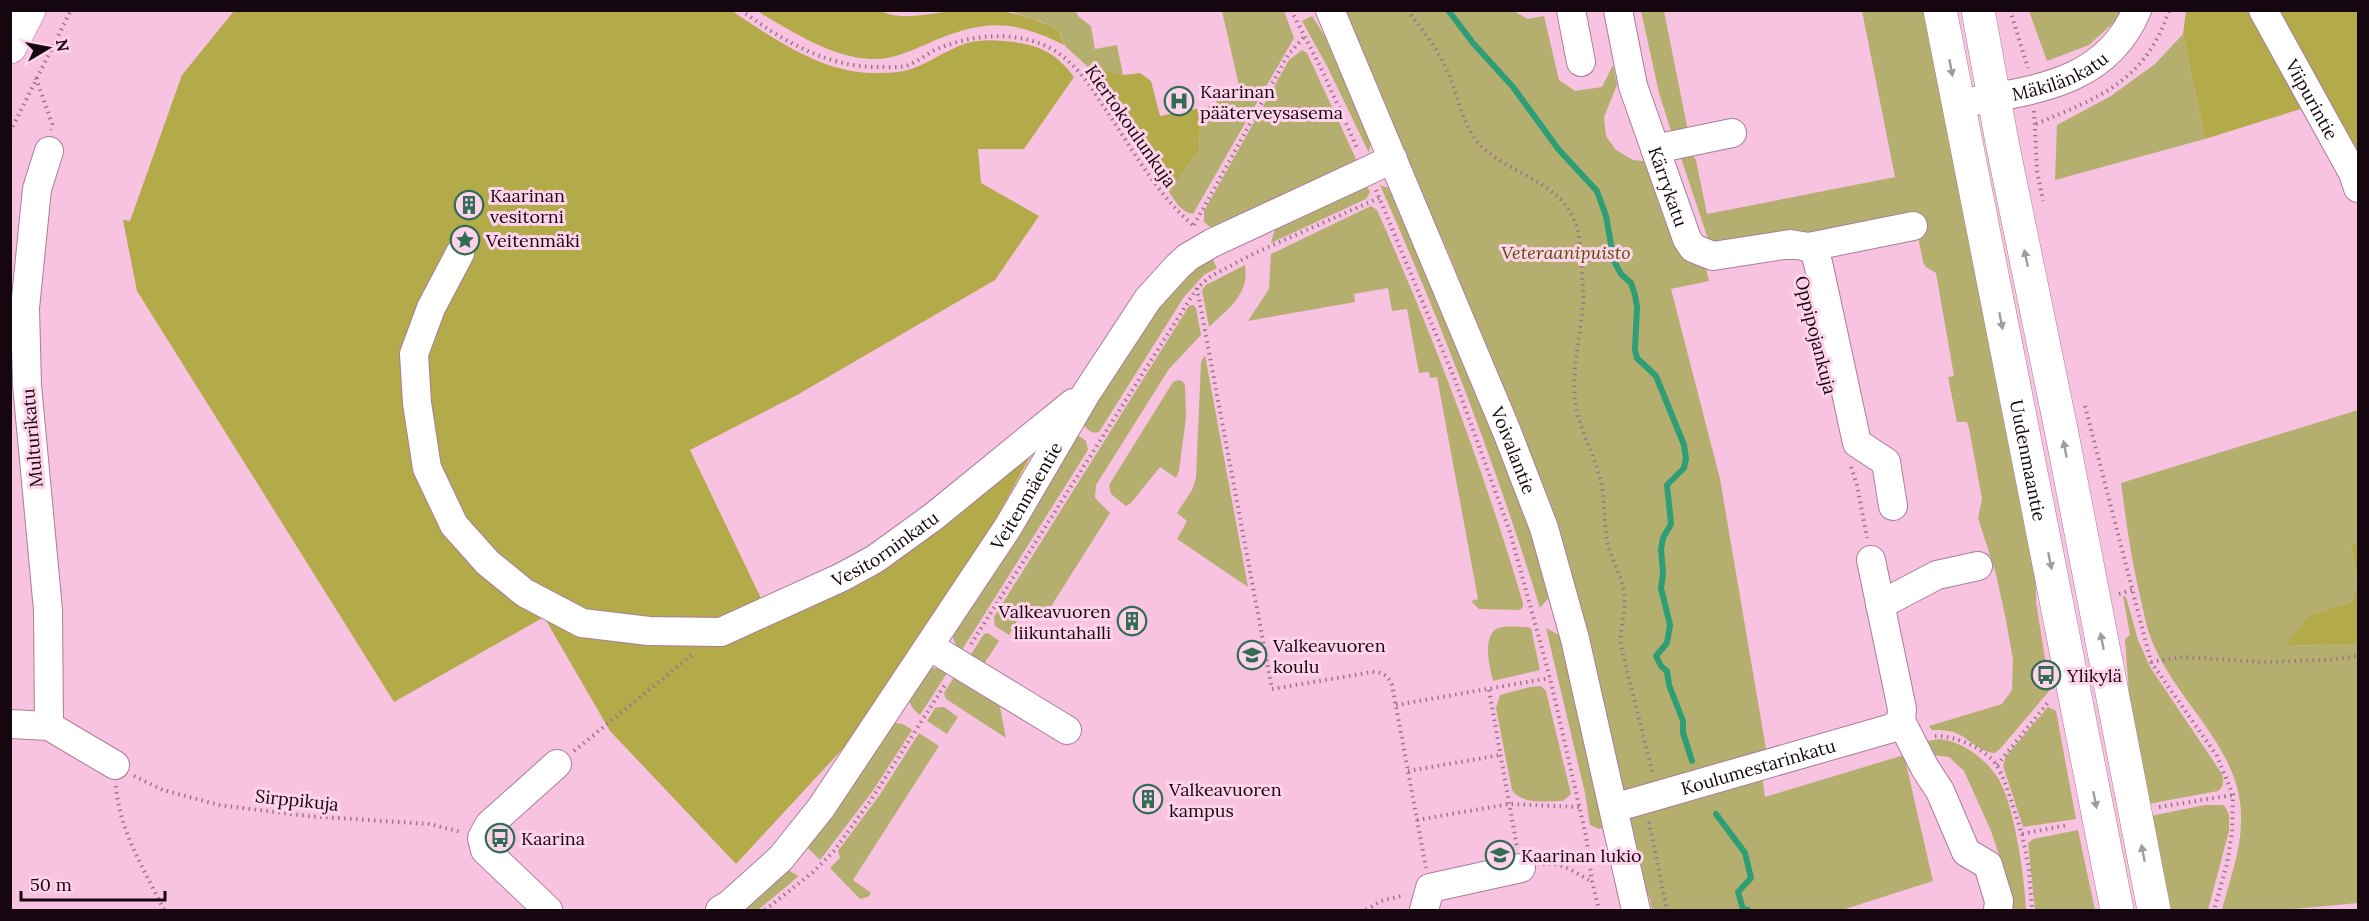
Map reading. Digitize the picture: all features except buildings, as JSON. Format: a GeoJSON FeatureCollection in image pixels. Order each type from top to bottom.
{"type":"FeatureCollection","features":[{"type":"Feature","properties":{"kind":"main road"},"geometry":{"type":"LineString","coordinates":[[10,47],[29,10]]}},
{"type":"Feature","properties":{"kind":"main road","name":"Uudenmaantie"},"geometry":{"type":"LineString","coordinates":[[1940,10],[2117,910]]}},
{"type":"Feature","properties":{"kind":"main road","name":"Uudenmaantie"},"geometry":{"type":"LineString","coordinates":[[1978,10],[2154,910]]}},
{"type":"Feature","properties":{"kind":"street","name":"Voivalantie"},"geometry":{"type":"LineString","coordinates":[[1330,10],[1507,432],[1544,528],[1575,639],[1635,910]]}},
{"type":"Feature","properties":{"kind":"street"},"geometry":{"type":"LineString","coordinates":[[1571,10],[1581,62]]}},
{"type":"Feature","properties":{"kind":"street","name":"Kärrykatu"},"geometry":{"type":"LineString","coordinates":[[1618,10],[1633,86],[1687,239],[1693,248],[1713,256],[1790,244],[1809,247],[1913,226]]}},
{"type":"Feature","properties":{"kind":"street","name":"Mäkilänkatu"},"geometry":{"type":"LineString","coordinates":[[1958,104],[2055,83],[2099,63],[2121,40],[2137,10]]}},
{"type":"Feature","properties":{"kind":"street","name":"Viipurintie"},"geometry":{"type":"LineString","coordinates":[[2263,10],[2353,173],[2358,188]]}},
{"type":"Feature","properties":{"kind":"street"},"geometry":{"type":"LineString","coordinates":[[1655,148],[1732,133]]}},
{"type":"Feature","properties":{"kind":"street","name":"Multurikatu"},"geometry":{"type":"LineString","coordinates":[[49,152],[37,189],[26,308],[27,385],[48,609],[49,726]]}},
{"type":"Feature","properties":{"kind":"street","name":"Veitenmäentie"},"geometry":{"type":"LineString","coordinates":[[720,910],[730,904],[781,858],[821,808],[1008,527],[1087,392],[1148,299],[1188,257],[1212,243],[1393,159]]}},
{"type":"Feature","properties":{"kind":"street"},"geometry":{"type":"LineString","coordinates":[[1809,247],[1816,255],[1819,267],[1854,454],[1886,462],[1893,506]]}},
{"type":"Feature","properties":{"kind":"street","name":"Vesitorninkatu"},"geometry":{"type":"LineString","coordinates":[[460,253],[431,308],[414,354],[417,403],[428,468],[454,525],[488,563],[525,593],[582,623],[649,632],[721,632],[842,577],[875,559],[933,517],[1087,392]]}},
{"type":"Feature","properties":{"kind":"street"},"geometry":{"type":"LineString","coordinates":[[1871,560],[1902,709],[1901,721],[1940,792],[1966,852],[1988,865],[1999,901],[1998,910]]}},
{"type":"Feature","properties":{"kind":"street"},"geometry":{"type":"LineString","coordinates":[[1880,605],[1937,575],[1978,566]]}},
{"type":"Feature","properties":{"kind":"street"},"geometry":{"type":"LineString","coordinates":[[929,646],[1067,730]]}},
{"type":"Feature","properties":{"kind":"street","name":"Koulumestarinkatu"},"geometry":{"type":"LineString","coordinates":[[1614,808],[1892,728],[1901,721]]}},
{"type":"Feature","properties":{"kind":"street"},"geometry":{"type":"LineString","coordinates":[[10,724],[49,726],[115,765]]}},
{"type":"Feature","properties":{"kind":"street"},"geometry":{"type":"LineString","coordinates":[[548,910],[484,850],[482,838],[489,825],[557,764]]}},
{"type":"Feature","properties":{"kind":"street"},"geometry":{"type":"LineString","coordinates":[[1427,899],[1521,868]]}},
{"type":"Feature","properties":{"kind":"path"},"geometry":{"type":"LineString","coordinates":[[10,132],[71,10]]}},
{"type":"Feature","properties":{"kind":"path","name":"Kiertokoulunkuja"},"geometry":{"type":"LineString","coordinates":[[741,10],[805,50],[850,65],[904,66],[952,43],[986,36],[1030,40],[1052,49],[1068,61],[1094,91],[1164,196],[1194,226]]}},
{"type":"Feature","properties":{"kind":"path"},"geometry":{"type":"LineString","coordinates":[[1292,10],[1368,171],[1448,360],[1510,532],[1550,678],[1580,807],[1599,910]]}},
{"type":"Feature","properties":{"kind":"path"},"geometry":{"type":"LineString","coordinates":[[1407,10],[1443,61],[1468,126],[1479,144],[1498,159],[1549,191],[1568,208],[1574,219],[1580,242],[1583,291],[1575,364],[1575,400],[1581,427],[1598,469],[1607,542],[1624,590],[1620,626],[1621,646],[1658,795]]}},
{"type":"Feature","properties":{"kind":"path"},"geometry":{"type":"LineString","coordinates":[[2010,10],[2026,58],[2036,124],[2037,171],[2043,204]]}},
{"type":"Feature","properties":{"kind":"path"},"geometry":{"type":"LineString","coordinates":[[1200,212],[1288,55],[1304,37]]}},
{"type":"Feature","properties":{"kind":"path"},"geometry":{"type":"LineString","coordinates":[[36,78],[52,124],[49,152]]}},
{"type":"Feature","properties":{"kind":"path"},"geometry":{"type":"LineString","coordinates":[[765,910],[813,872],[834,851],[871,800],[1197,288],[1212,276],[1255,253],[1379,198]]}},
{"type":"Feature","properties":{"kind":"path"},"geometry":{"type":"LineString","coordinates":[[1197,288],[1272,689],[1378,672],[1389,679],[1396,705],[1417,820],[1427,899],[1381,901],[1366,910]]}},
{"type":"Feature","properties":{"kind":"path"},"geometry":{"type":"LineString","coordinates":[[2084,405],[2151,662],[2217,756],[2233,795],[2232,831],[2227,864],[2214,910]]}},
{"type":"Feature","properties":{"kind":"path"},"geometry":{"type":"LineString","coordinates":[[1854,454],[1857,485],[1871,560]]}},
{"type":"Feature","properties":{"kind":"path"},"geometry":{"type":"LineString","coordinates":[[2120,601],[2118,593],[2132,590]]}},
{"type":"Feature","properties":{"kind":"path"},"geometry":{"type":"LineString","coordinates":[[557,764],[721,632]]}},
{"type":"Feature","properties":{"kind":"path"},"geometry":{"type":"LineString","coordinates":[[2151,662],[2183,657],[2264,662],[2326,660],[2358,656]]}},
{"type":"Feature","properties":{"kind":"path"},"geometry":{"type":"LineString","coordinates":[[1396,705],[1550,678]]}},
{"type":"Feature","properties":{"kind":"path"},"geometry":{"type":"LineString","coordinates":[[1489,690],[1521,868],[1549,863],[1564,866],[1592,881]]}},
{"type":"Feature","properties":{"kind":"path"},"geometry":{"type":"LineString","coordinates":[[1997,765],[2050,700],[2049,692]]}},
{"type":"Feature","properties":{"kind":"path"},"geometry":{"type":"LineString","coordinates":[[1926,736],[1947,735],[1962,741],[1983,753],[1997,765],[2022,834],[2029,869],[2032,910]]}},
{"type":"Feature","properties":{"kind":"path"},"geometry":{"type":"LineString","coordinates":[[1408,771],[1500,755]]}},
{"type":"Feature","properties":{"kind":"path"},"geometry":{"type":"LineString","coordinates":[[115,765],[118,805],[124,826],[164,910]]}},
{"type":"Feature","properties":{"kind":"path","name":"Sirppikuja"},"geometry":{"type":"LineString","coordinates":[[115,765],[163,790],[219,805],[307,816],[429,824],[482,838]]}},
{"type":"Feature","properties":{"kind":"path"},"geometry":{"type":"LineString","coordinates":[[2157,807],[2233,795]]}},
{"type":"Feature","properties":{"kind":"path"},"geometry":{"type":"LineString","coordinates":[[1417,820],[1509,804],[1580,807]]}},
{"type":"Feature","properties":{"kind":"path"},"geometry":{"type":"LineString","coordinates":[[1649,822],[1667,910]]}},
{"type":"Feature","properties":{"kind":"path"},"geometry":{"type":"LineString","coordinates":[[2022,834],[2067,825]]}},
{"type":"Feature","properties":{"kind":"green space","name":"Veteraanipuisto"},"geometry":{"type":"Polygon","coordinates":[[[1512,10],[1528,19],[1544,16],[1559,80],[1575,91],[1602,87],[1613,65],[1617,85],[1604,117],[1606,136],[1616,150],[1633,160],[1652,162],[1705,263],[1709,281],[1671,289],[1720,479],[1766,749],[1762,774],[1765,797],[1904,755],[1933,881],[1842,910],[1652,910],[1650,899],[1633,860],[1500,383],[1449,254],[1339,11],[1512,10]]]}},
{"type":"Feature","properties":{"kind":"green space"},"geometry":{"type":"Polygon","coordinates":[[[1009,11],[1075,11],[1091,26],[1095,49],[1117,45],[1123,75],[1086,65],[1065,46],[1058,30],[1009,11]]]}},
{"type":"Feature","properties":{"kind":"green space"},"geometry":{"type":"Polygon","coordinates":[[[1222,11],[1284,11],[1294,38],[1193,214],[1182,209],[1169,192],[1199,150],[1201,108],[1217,105],[1214,91],[1239,86],[1222,11]]]}},
{"type":"Feature","properties":{"kind":"green space"},"geometry":{"type":"Polygon","coordinates":[[[1641,11],[1664,11],[1688,131],[1672,134],[1659,93],[1641,11]]]}},
{"type":"Feature","properties":{"kind":"green space"},"geometry":{"type":"Polygon","coordinates":[[[1862,11],[1924,11],[2036,578],[2036,602],[2050,690],[1995,753],[1981,749],[1957,733],[1932,730],[1929,726],[2002,704],[2012,690],[2013,660],[1996,574],[1978,518],[1982,499],[1969,428],[1967,422],[1957,422],[1948,377],[1954,376],[1936,273],[1926,267],[1923,262],[1916,226],[1710,245],[1679,152],[1693,155],[1696,160],[1707,214],[1895,177],[1862,11]]]}},
{"type":"Feature","properties":{"kind":"green space"},"geometry":{"type":"Polygon","coordinates":[[[2029,11],[2123,11],[2121,16],[2089,45],[2047,61],[2029,11]]]}},
{"type":"Feature","properties":{"kind":"green space"},"geometry":{"type":"Polygon","coordinates":[[[1312,16],[1336,54],[1371,140],[1369,153],[1327,66],[1302,21],[1312,16]]]}},
{"type":"Feature","properties":{"kind":"green space"},"geometry":{"type":"Polygon","coordinates":[[[2183,34],[2205,139],[2055,180],[2057,125],[2111,96],[2155,64],[2183,34]]]}},
{"type":"Feature","properties":{"kind":"green space"},"geometry":{"type":"Polygon","coordinates":[[[1302,50],[1307,53],[1356,159],[1356,165],[1212,229],[1204,222],[1204,211],[1289,60],[1302,50]]]}},
{"type":"Feature","properties":{"kind":"green space"},"geometry":{"type":"Polygon","coordinates":[[[1380,185],[1394,190],[1495,422],[1551,595],[1540,608],[1505,500],[1466,394],[1380,185]]]}},
{"type":"Feature","properties":{"kind":"green space"},"geometry":{"type":"Polygon","coordinates":[[[1367,186],[1370,192],[1366,199],[1271,243],[1275,229],[1367,186]]]}},
{"type":"Feature","properties":{"kind":"green space"},"geometry":{"type":"Polygon","coordinates":[[[1371,206],[1377,210],[1438,355],[1508,553],[1523,603],[1520,610],[1479,609],[1471,601],[1478,599],[1437,377],[1430,378],[1429,372],[1419,373],[1407,309],[1392,311],[1388,288],[1354,294],[1355,302],[1248,321],[1269,289],[1271,254],[1371,206]]]}},
{"type":"Feature","properties":{"kind":"green space"},"geometry":{"type":"Polygon","coordinates":[[[1211,256],[1217,268],[1204,275],[1184,297],[1099,432],[1090,431],[1083,424],[1159,300],[1211,256]]]}},
{"type":"Feature","properties":{"kind":"green space"},"geometry":{"type":"Polygon","coordinates":[[[1245,265],[1246,275],[1241,293],[1209,327],[1202,290],[1206,285],[1245,265]]]}},
{"type":"Feature","properties":{"kind":"green space"},"geometry":{"type":"Polygon","coordinates":[[[1193,305],[1196,308],[1201,335],[1169,369],[1096,485],[1095,498],[1110,513],[1045,616],[1040,614],[1036,619],[1023,611],[1009,635],[995,626],[994,617],[1189,306],[1193,305]]]}},
{"type":"Feature","properties":{"kind":"green space"},"geometry":{"type":"Polygon","coordinates":[[[1205,355],[1248,587],[1177,539],[1187,521],[1177,513],[1192,490],[1196,478],[1201,362],[1205,355]]]}},
{"type":"Feature","properties":{"kind":"green space"},"geometry":{"type":"Polygon","coordinates":[[[1178,380],[1185,385],[1186,417],[1179,471],[1176,478],[1160,467],[1126,506],[1111,494],[1109,485],[1173,382],[1178,380]]]}},
{"type":"Feature","properties":{"kind":"green space"},"geometry":{"type":"Polygon","coordinates":[[[2358,410],[2358,542],[2351,545],[2358,586],[2352,601],[2308,616],[2287,646],[2358,644],[2358,903],[2284,910],[2222,910],[2239,844],[2241,821],[2239,796],[2222,751],[2167,670],[2152,642],[2134,568],[2121,483],[2358,410]]]}},
{"type":"Feature","properties":{"kind":"green space"},"geometry":{"type":"Polygon","coordinates":[[[1079,436],[1086,441],[1088,450],[960,653],[953,638],[954,627],[1075,437],[1079,436]]]}},
{"type":"Feature","properties":{"kind":"green space"},"geometry":{"type":"Polygon","coordinates":[[[2123,596],[2126,597],[2138,640],[2150,667],[2222,774],[2223,784],[2218,791],[2148,804],[2131,721],[2125,639],[2130,635],[2123,596]]]}},
{"type":"Feature","properties":{"kind":"green space"},"geometry":{"type":"Polygon","coordinates":[[[1503,627],[1531,628],[1540,670],[1493,681],[1488,654],[1492,634],[1496,629],[1503,627]]]}},
{"type":"Feature","properties":{"kind":"green space"},"geometry":{"type":"Polygon","coordinates":[[[1546,628],[1563,637],[1604,828],[1599,829],[1590,825],[1585,793],[1546,628]]]}},
{"type":"Feature","properties":{"kind":"green space"},"geometry":{"type":"Polygon","coordinates":[[[988,633],[999,641],[982,667],[968,659],[984,634],[988,633]]]}},
{"type":"Feature","properties":{"kind":"green space"},"geometry":{"type":"Polygon","coordinates":[[[933,668],[949,670],[920,715],[910,703],[911,693],[920,678],[933,668]]]}},
{"type":"Feature","properties":{"kind":"green space"},"geometry":{"type":"Polygon","coordinates":[[[956,674],[999,702],[1006,738],[946,699],[944,693],[956,674]]]}},
{"type":"Feature","properties":{"kind":"green space"},"geometry":{"type":"Polygon","coordinates":[[[1541,686],[1546,691],[1571,794],[1563,801],[1528,800],[1516,795],[1512,790],[1496,708],[1500,695],[1541,686]]]}},
{"type":"Feature","properties":{"kind":"green space"},"geometry":{"type":"Polygon","coordinates":[[[944,707],[958,717],[947,734],[927,721],[935,708],[944,707]]]}},
{"type":"Feature","properties":{"kind":"green space"},"geometry":{"type":"Polygon","coordinates":[[[2048,707],[2056,711],[2076,819],[2023,827],[2003,766],[2006,756],[2048,707]]]}},
{"type":"Feature","properties":{"kind":"green space"},"geometry":{"type":"Polygon","coordinates":[[[890,722],[903,724],[912,730],[872,792],[820,860],[805,845],[890,722]]]}},
{"type":"Feature","properties":{"kind":"green space"},"geometry":{"type":"Polygon","coordinates":[[[919,733],[939,746],[853,880],[871,893],[868,897],[860,899],[830,868],[840,858],[838,851],[881,793],[919,733]]]}},
{"type":"Feature","properties":{"kind":"green space"},"geometry":{"type":"Polygon","coordinates":[[[1940,739],[1956,743],[1978,756],[1996,775],[2008,802],[2013,821],[2026,910],[2010,910],[2012,893],[1991,831],[1964,771],[1949,757],[1926,754],[1927,741],[1940,739]]]}},
{"type":"Feature","properties":{"kind":"green space"},"geometry":{"type":"Polygon","coordinates":[[[2205,805],[2224,805],[2229,814],[2229,831],[2208,910],[2168,910],[2150,816],[2205,805]]]}},
{"type":"Feature","properties":{"kind":"green space"},"geometry":{"type":"Polygon","coordinates":[[[2078,830],[2095,910],[2035,910],[2028,843],[2033,839],[2078,830]]]}},
{"type":"Feature","properties":{"kind":"green space"},"geometry":{"type":"Polygon","coordinates":[[[784,868],[799,876],[758,910],[736,910],[784,868]]]}},
{"type":"Feature","properties":{"kind":"shaded area"},"geometry":{"type":"Polygon","coordinates":[[[879,10],[896,16],[968,10],[1008,12],[1033,19],[1058,30],[1064,45],[1028,30],[996,25],[964,30],[893,57],[870,59],[825,48],[757,11],[879,10]]]}},
{"type":"Feature","properties":{"kind":"shaded area"},"geometry":{"type":"Polygon","coordinates":[[[234,11],[732,11],[798,52],[834,67],[853,71],[892,73],[904,71],[920,66],[967,43],[995,40],[1026,44],[1043,50],[1060,61],[1074,77],[1024,149],[978,149],[981,183],[1039,216],[995,280],[797,395],[690,450],[769,615],[1039,441],[965,574],[861,729],[736,864],[610,731],[544,617],[394,702],[137,291],[123,220],[130,221],[182,75],[234,11]]]}},
{"type":"Feature","properties":{"kind":"shaded area"},"geometry":{"type":"Polygon","coordinates":[[[2186,11],[2248,11],[2307,107],[2205,139],[2183,34],[2186,11]]]}},
{"type":"Feature","properties":{"kind":"shaded area"},"geometry":{"type":"Polygon","coordinates":[[[2272,11],[2358,11],[2358,151],[2272,11]]]}},
{"type":"Feature","properties":{"kind":"shaded area"},"geometry":{"type":"Polygon","coordinates":[[[1086,65],[1123,75],[1140,73],[1151,81],[1160,116],[1201,108],[1199,150],[1169,192],[1106,90],[1086,65]]]}},
{"type":"Feature","properties":{"kind":"shaded area"},"geometry":{"type":"Polygon","coordinates":[[[2358,542],[2358,586],[2351,545],[2358,542]]]}},
{"type":"Feature","properties":{"kind":"shaded area"},"geometry":{"type":"Polygon","coordinates":[[[2358,586],[2358,644],[2286,646],[2308,616],[2352,601],[2358,586]]]}},
{"type":"Feature","properties":{"kind":"waterway"},"geometry":{"type":"LineString","coordinates":[[1448,10],[1473,43],[1513,87],[1559,150],[1597,191],[1606,216],[1614,261],[1621,274],[1631,283],[1635,295],[1637,358],[1656,376],[1684,445],[1686,459],[1684,468],[1667,485],[1671,524],[1663,538],[1661,549],[1663,574],[1661,588],[1670,625],[1667,643],[1656,656],[1661,666],[1667,671],[1669,685],[1683,721],[1683,733],[1692,761]]}},
{"type":"Feature","properties":{"kind":"waterway"},"geometry":{"type":"LineString","coordinates":[[1716,814],[1745,853],[1751,878],[1738,892],[1743,909],[1748,910]]}},
{"type":"Feature","properties":{"kind":"place","name":"Kaarinan pääterveysasema"},"geometry":{"type":"Point","coordinates":[1179,101]}},
{"type":"Feature","properties":{"kind":"place","name":"Kaarinan vesitorni"},"geometry":{"type":"Point","coordinates":[469,205]}},
{"type":"Feature","properties":{"kind":"place","name":"Veitenmäki"},"geometry":{"type":"Point","coordinates":[465,240]}},
{"type":"Feature","properties":{"kind":"place","name":"Valkeavuoren liikuntahalli"},"geometry":{"type":"Point","coordinates":[1132,621]}},
{"type":"Feature","properties":{"kind":"place","name":"Valkeavuoren koulu"},"geometry":{"type":"Point","coordinates":[1252,655]}},
{"type":"Feature","properties":{"kind":"place","name":"Ylikylä"},"geometry":{"type":"Point","coordinates":[2046,675]}},
{"type":"Feature","properties":{"kind":"place","name":"Valkeavuoren kampus"},"geometry":{"type":"Point","coordinates":[1148,799]}},
{"type":"Feature","properties":{"kind":"place","name":"Kaarina"},"geometry":{"type":"Point","coordinates":[500,838]}},
{"type":"Feature","properties":{"kind":"place","name":"Kaarinan lukio"},"geometry":{"type":"Point","coordinates":[1500,855]}}]}
